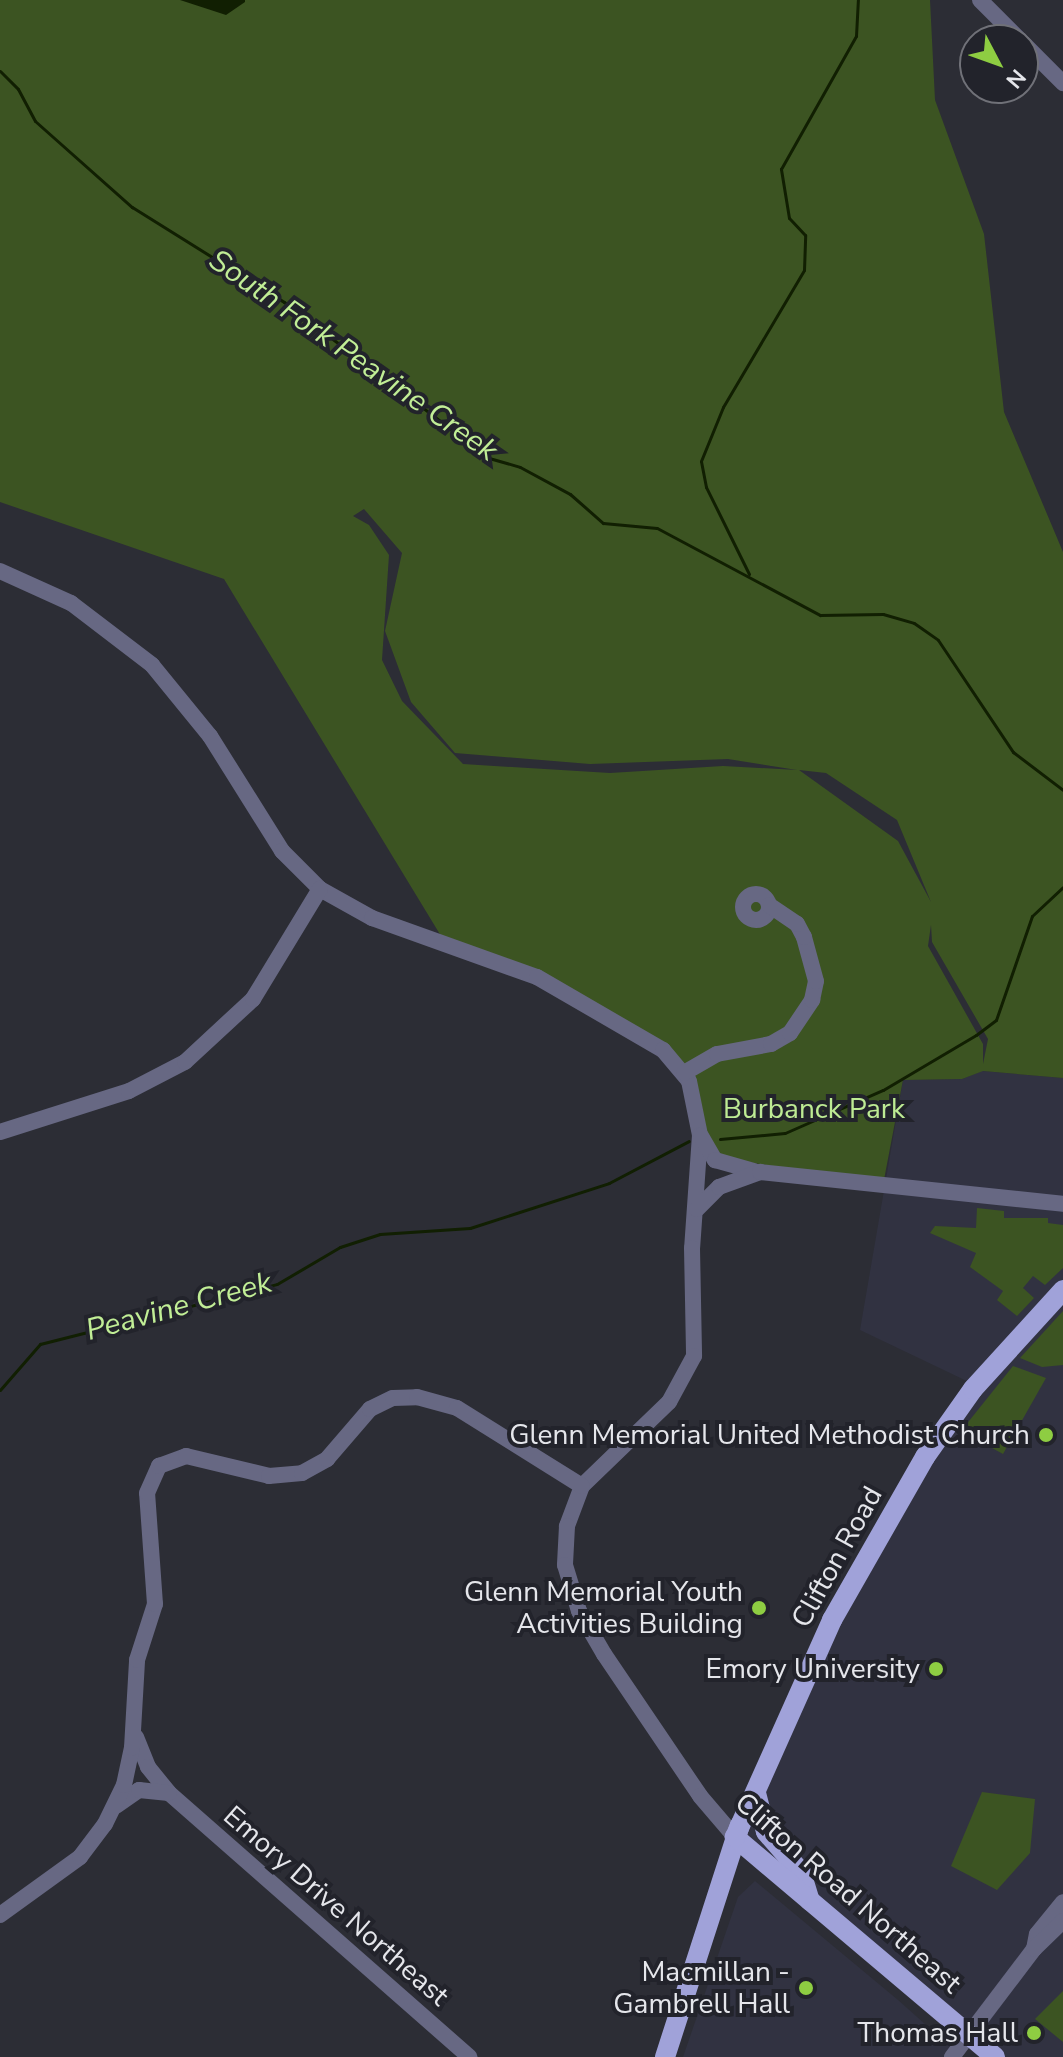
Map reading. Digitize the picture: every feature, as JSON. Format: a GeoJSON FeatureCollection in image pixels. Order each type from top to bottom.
{"type":"FeatureCollection","features":[{"type":"Feature","properties":{"kind":"main road","name":"Clifton Road"},"geometry":{"type":"LineString","coordinates":[[665,2057],[735,1837],[781,1729],[844,1600],[941,1431],[1003,1353],[1063,1290]]}},
{"type":"Feature","properties":{"kind":"main road"},"geometry":{"type":"LineString","coordinates":[[755,1790],[766,1832],[801,1872],[810,1901]]}},
{"type":"Feature","properties":{"kind":"main road"},"geometry":{"type":"LineString","coordinates":[[735,1837],[847,1933]]}},
{"type":"Feature","properties":{"kind":"main road","name":"Clifton Road Northeast"},"geometry":{"type":"LineString","coordinates":[[754,1853],[960,2029]]}},
{"type":"Feature","properties":{"kind":"main road"},"geometry":{"type":"LineString","coordinates":[[960,2029],[995,2057]]}},
{"type":"Feature","properties":{"kind":"street"},"geometry":{"type":"LineString","coordinates":[[980,0],[1003,24]]}},
{"type":"Feature","properties":{"kind":"street"},"geometry":{"type":"LineString","coordinates":[[1039,60],[1063,83]]}},
{"type":"Feature","properties":{"kind":"street","name":"Clifton Road Northeast"},"geometry":{"type":"LineString","coordinates":[[0,571],[71,603],[152,665],[210,736],[276,843],[320,889],[372,918],[537,977],[663,1050],[684,1073],[696,1098],[700,1135],[692,1248],[697,1330],[692,1364],[669,1402],[582,1486],[565,1545],[575,1603],[700,1796],[735,1837]]}},
{"type":"Feature","properties":{"kind":"street"},"geometry":{"type":"LineString","coordinates":[[0,1132],[129,1091],[185,1062],[253,999],[320,889]]}},
{"type":"Feature","properties":{"kind":"street"},"geometry":{"type":"LineString","coordinates":[[684,1073],[717,1054],[771,1044],[790,1033],[812,1000],[814,969],[804,937],[797,924],[769,905]]}},
{"type":"Feature","properties":{"kind":"street"},"geometry":{"type":"LineString","coordinates":[[700,1135],[715,1160],[760,1172],[1062,1204]]}},
{"type":"Feature","properties":{"kind":"street"},"geometry":{"type":"LineString","coordinates":[[697,1209],[719,1187],[760,1172]]}},
{"type":"Feature","properties":{"kind":"street"},"geometry":{"type":"LineString","coordinates":[[2,1909],[68,1868],[115,1806],[130,1762],[137,1660],[156,1589],[147,1493],[155,1469],[171,1459],[196,1457],[249,1473],[292,1476],[327,1459],[370,1409],[393,1398],[417,1397],[457,1408],[582,1486]]}},
{"type":"Feature","properties":{"kind":"street","name":"Emory Drive Northeast"},"geometry":{"type":"LineString","coordinates":[[133,1719],[143,1757],[169,1793],[469,2057]]}},
{"type":"Feature","properties":{"kind":"street"},"geometry":{"type":"LineString","coordinates":[[115,1806],[139,1790],[169,1793]]}},
{"type":"Feature","properties":{"kind":"street"},"geometry":{"type":"LineString","coordinates":[[1041,1945],[1037,1934],[1063,1902]]}},
{"type":"Feature","properties":{"kind":"street"},"geometry":{"type":"LineString","coordinates":[[952,2057],[960,2029],[1063,1921]]}},
{"type":"Feature","properties":{"kind":"street"},"geometry":{"type":"LineString","coordinates":[[1041,1945],[1063,1929]]}},
{"type":"Feature","properties":{"kind":"shaded area"},"geometry":{"type":"Polygon","coordinates":[[[180,0],[245,0],[245,2],[226,15],[180,0]]]}},
{"type":"Feature","properties":{"kind":"shaded area"},"geometry":{"type":"Polygon","coordinates":[[[982,1071],[1063,1078],[1063,1284],[971,1383],[860,1330],[903,1080],[962,1079],[982,1071]]]}},
{"type":"Feature","properties":{"kind":"shaded area","name":"Emory University"},"geometry":{"type":"Polygon","coordinates":[[[1063,1290],[1063,2057],[995,2057],[735,1837],[925,1457],[1063,1290]]]}},
{"type":"Feature","properties":{"kind":"shaded area"},"geometry":{"type":"Polygon","coordinates":[[[755,1881],[962,2057],[683,2057],[738,1897],[755,1881]]]}},
{"type":"Feature","properties":{"kind":"green space","name":"Burbanck Park"},"geometry":{"type":"Polygon","coordinates":[[[0,0],[930,0],[935,100],[984,234],[1004,412],[1063,552],[1063,1078],[983,1071],[962,1079],[903,1080],[883,1185],[725,1158],[713,1151],[691,1092],[650,1047],[556,985],[441,936],[224,579],[0,502],[0,0]],[[364,509],[353,516],[369,525],[389,555],[382,660],[402,701],[463,764],[610,773],[723,766],[797,770],[728,759],[590,764],[455,753],[411,702],[385,631],[402,553],[364,509]],[[799,770],[898,841],[931,902],[897,820],[826,773],[799,770]],[[931,925],[928,946],[983,1044],[983,1064],[988,1039],[932,942],[931,925]]]}},
{"type":"Feature","properties":{"kind":"green space"},"geometry":{"type":"Polygon","coordinates":[[[977,1208],[1004,1211],[1004,1218],[1048,1218],[1048,1223],[1063,1225],[1063,1268],[1045,1285],[1033,1276],[1023,1288],[1034,1298],[1017,1316],[997,1300],[1003,1291],[970,1267],[976,1253],[930,1233],[935,1226],[976,1228],[977,1208]]]}},
{"type":"Feature","properties":{"kind":"green space"},"geometry":{"type":"Polygon","coordinates":[[[1063,1311],[1063,1365],[1042,1367],[1020,1358],[1063,1311]]]}},
{"type":"Feature","properties":{"kind":"green space"},"geometry":{"type":"Polygon","coordinates":[[[1013,1366],[1046,1378],[1003,1454],[961,1431],[1013,1366]]]}},
{"type":"Feature","properties":{"kind":"green space"},"geometry":{"type":"Polygon","coordinates":[[[982,1792],[1035,1799],[1030,1853],[997,1890],[951,1866],[982,1792]]]}},
{"type":"Feature","properties":{"kind":"green space"},"geometry":{"type":"Polygon","coordinates":[[[1063,1991],[1063,2042],[1035,2019],[1063,1991]]]}},
{"type":"Feature","properties":{"kind":"waterway"},"geometry":{"type":"LineString","coordinates":[[749,574],[706,487],[701,461],[723,407],[804,270],[805,235],[789,218],[781,169],[856,36],[858,0]]}},
{"type":"Feature","properties":{"kind":"waterway","name":"South Fork Peavine Creek"},"geometry":{"type":"LineString","coordinates":[[0,71],[18,89],[35,121],[132,207],[284,302],[489,458],[520,467],[570,494],[603,523],[657,528],[820,615],[883,614],[914,623],[938,640],[1013,752],[1063,790]]}},
{"type":"Feature","properties":{"kind":"waterway","name":"Peavine Creek"},"geometry":{"type":"LineString","coordinates":[[720,1139],[785,1133],[883,1090],[976,1035],[996,1020],[1032,916],[1063,887]]}},
{"type":"Feature","properties":{"kind":"waterway","name":"Peavine Creek"},"geometry":{"type":"LineString","coordinates":[[0,1390],[40,1344],[277,1284],[340,1247],[380,1234],[470,1228],[609,1183],[689,1141]]}},
{"type":"Feature","properties":{"kind":"place","name":"Glenn Memorial United Methodist Church"},"geometry":{"type":"Point","coordinates":[1046,1435]}},
{"type":"Feature","properties":{"kind":"place","name":"Glenn Memorial Youth Activities Building"},"geometry":{"type":"Point","coordinates":[759,1608]}},
{"type":"Feature","properties":{"kind":"place","name":"Emory University"},"geometry":{"type":"Point","coordinates":[936,1669]}},
{"type":"Feature","properties":{"kind":"place","name":"Macmillan - Gambrell Hall"},"geometry":{"type":"Point","coordinates":[806,1988]}},
{"type":"Feature","properties":{"kind":"place","name":"Thomas Hall"},"geometry":{"type":"Point","coordinates":[1034,2033]}}]}
